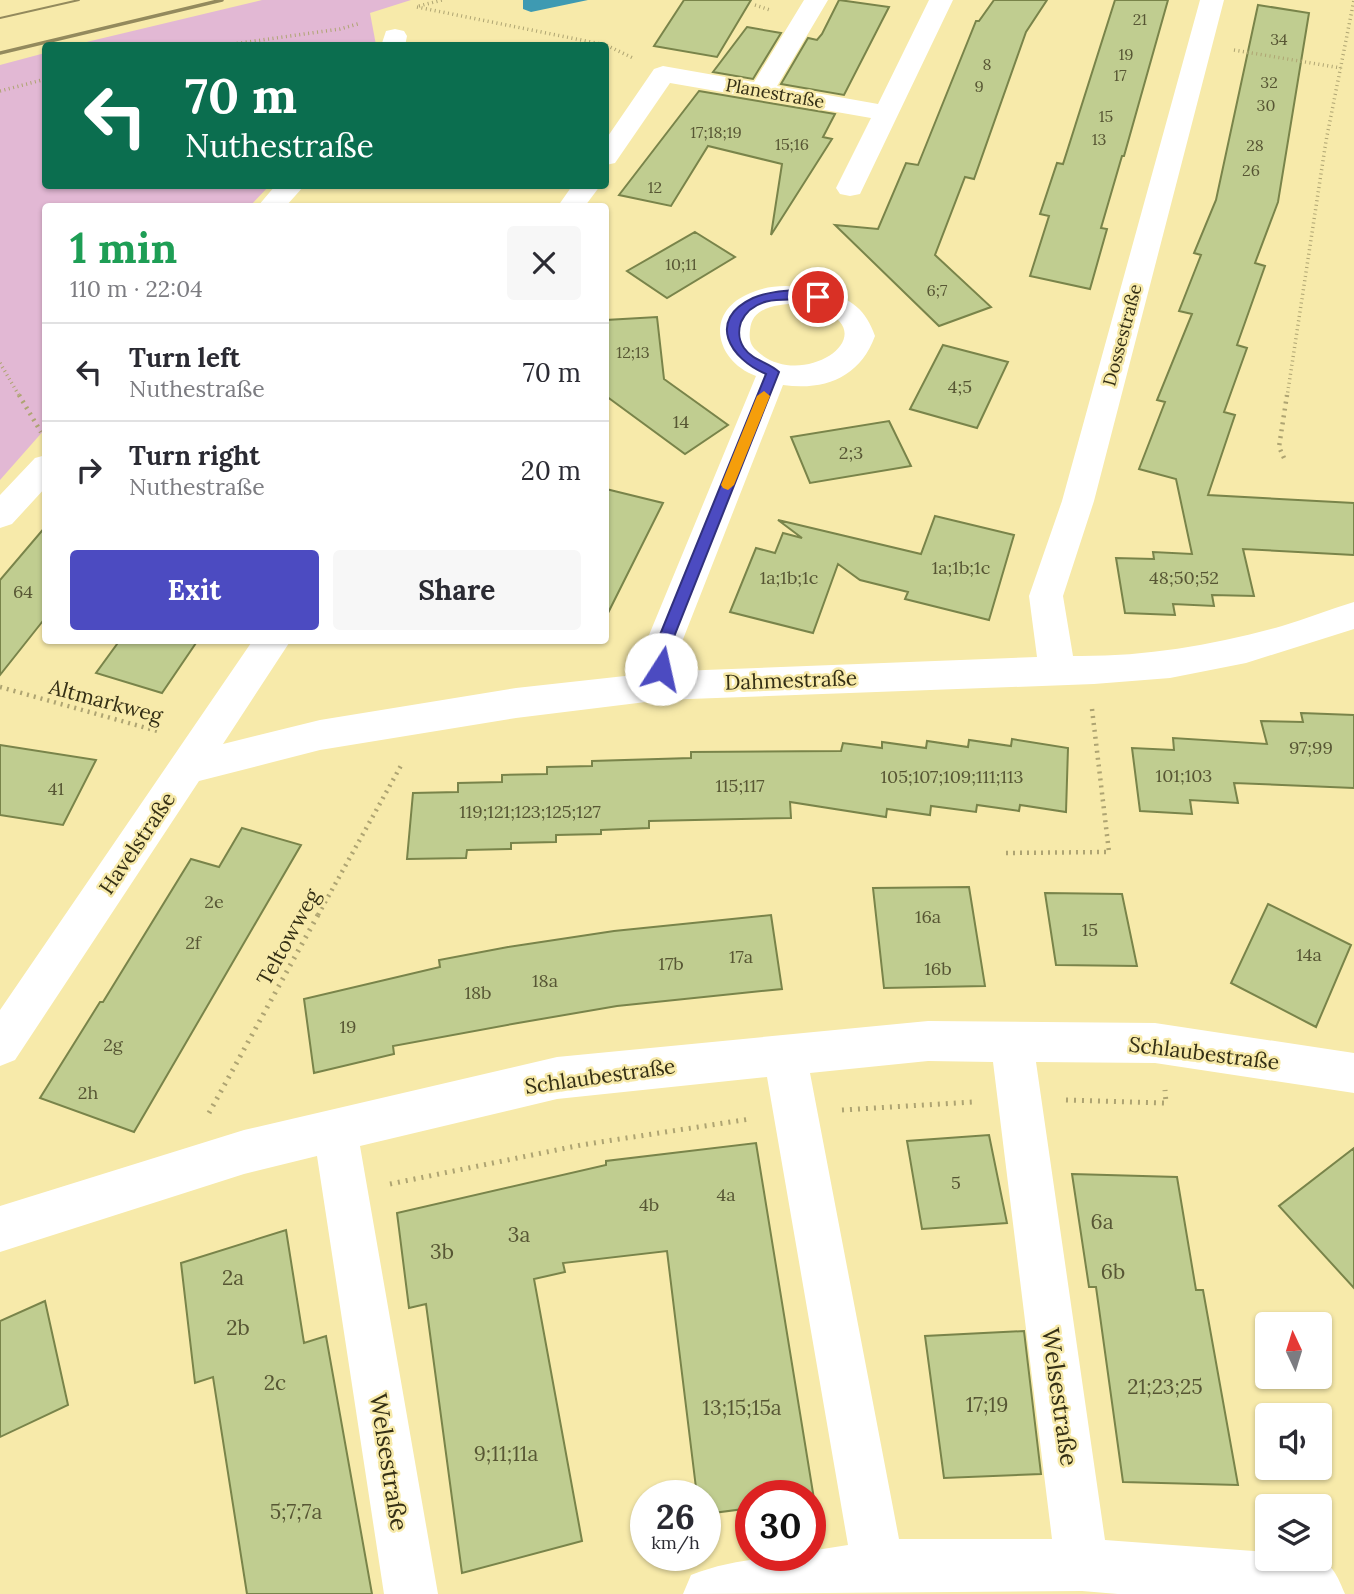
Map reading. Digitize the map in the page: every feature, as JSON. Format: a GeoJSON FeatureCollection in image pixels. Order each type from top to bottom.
{"type":"FeatureCollection","features":[{"type":"Feature","properties":{"kind":"street"},"geometry":{"type":"LineString","coordinates":[[761,91],[816,0]]}},
{"type":"Feature","properties":{"kind":"street"},"geometry":{"type":"LineString","coordinates":[[850,188],[941,0]]}},
{"type":"Feature","properties":{"kind":"street","name":"Dossestraße"},"geometry":{"type":"LineString","coordinates":[[1072,670],[1046,596],[1078,501],[1212,0]]}},
{"type":"Feature","properties":{"kind":"street"},"geometry":{"type":"LineString","coordinates":[[609,153],[663,74]]}},
{"type":"Feature","properties":{"kind":"street","name":"Planestraße"},"geometry":{"type":"LineString","coordinates":[[663,74],[886,113]]}},
{"type":"Feature","properties":{"kind":"street"},"geometry":{"type":"LineString","coordinates":[[274,203],[287,189]]}},
{"type":"Feature","properties":{"kind":"street"},"geometry":{"type":"LineString","coordinates":[[662,685],[660,652],[773,372]]}},
{"type":"Feature","properties":{"kind":"street"},"geometry":{"type":"LineString","coordinates":[[0,516],[42,470]]}},
{"type":"Feature","properties":{"kind":"street","name":"Dahmestraße"},"geometry":{"type":"LineString","coordinates":[[196,756],[427,717],[662,685],[1072,670],[1205,658],[1259,646],[1354,615]]}},
{"type":"Feature","properties":{"kind":"street","name":"Havelstraße"},"geometry":{"type":"LineString","coordinates":[[0,1046],[270,644]]}},
{"type":"Feature","properties":{"kind":"street","name":"Schlaubestraße"},"geometry":{"type":"LineString","coordinates":[[0,1228],[244,1152],[557,1077],[928,1041],[1156,1042],[1354,1073]]}},
{"type":"Feature","properties":{"kind":"street"},"geometry":{"type":"LineString","coordinates":[[1012,1042],[1019,1099]]}},
{"type":"Feature","properties":{"kind":"street"},"geometry":{"type":"LineString","coordinates":[[785,1054],[878,1566]]}},
{"type":"Feature","properties":{"kind":"street","name":"Welsestraße"},"geometry":{"type":"LineString","coordinates":[[1019,1099],[1083,1565]]}},
{"type":"Feature","properties":{"kind":"street"},"geometry":{"type":"LineString","coordinates":[[335,1131],[345,1193]]}},
{"type":"Feature","properties":{"kind":"street","name":"Welsestraße"},"geometry":{"type":"LineString","coordinates":[[345,1193],[411,1594]]}},
{"type":"Feature","properties":{"kind":"street"},"geometry":{"type":"LineString","coordinates":[[710,1594],[878,1566],[1083,1565],[1307,1581],[1318,1594]]}},
{"type":"Feature","properties":{"kind":"path"},"geometry":{"type":"LineString","coordinates":[[1284,458],[1279,447],[1326,141],[1354,0]]}},
{"type":"Feature","properties":{"kind":"path"},"geometry":{"type":"LineString","coordinates":[[417,6],[591,42]]}},
{"type":"Feature","properties":{"kind":"path"},"geometry":{"type":"LineString","coordinates":[[247,42],[340,29],[370,20]]}},
{"type":"Feature","properties":{"kind":"path"},"geometry":{"type":"LineString","coordinates":[[1200,44],[1341,68]]}},
{"type":"Feature","properties":{"kind":"path"},"geometry":{"type":"LineString","coordinates":[[609,47],[663,74]]}},
{"type":"Feature","properties":{"kind":"path"},"geometry":{"type":"LineString","coordinates":[[0,91],[42,80]]}},
{"type":"Feature","properties":{"kind":"path"},"geometry":{"type":"LineString","coordinates":[[0,363],[42,432]]}},
{"type":"Feature","properties":{"kind":"path"},"geometry":{"type":"LineString","coordinates":[[1006,853],[1109,852],[1072,670]]}},
{"type":"Feature","properties":{"kind":"path","name":"Altmarkweg"},"geometry":{"type":"LineString","coordinates":[[0,687],[196,756]]}},
{"type":"Feature","properties":{"kind":"path","name":"Teltowweg"},"geometry":{"type":"LineString","coordinates":[[177,1172],[427,717]]}},
{"type":"Feature","properties":{"kind":"path"},"geometry":{"type":"LineString","coordinates":[[345,1193],[581,1145],[796,1112],[1019,1099]]}},
{"type":"Feature","properties":{"kind":"shaded area"},"geometry":{"type":"Polygon","coordinates":[[[262,0],[411,0],[370,13],[375,42],[87,42],[262,0]]]}},
{"type":"Feature","properties":{"kind":"shaded area"},"geometry":{"type":"Polygon","coordinates":[[[42,54],[42,189],[266,189],[253,203],[42,203],[42,432],[0,480],[0,65],[42,54]]]}},
{"type":"Feature","properties":{"kind":"water"},"geometry":{"type":"Polygon","coordinates":[[[523,0],[588,0],[531,12],[523,9],[523,0]]]}},
{"type":"Feature","properties":{"kind":"building"},"geometry":{"type":"Polygon","coordinates":[[[684,0],[751,0],[717,57],[654,46],[684,0]]]}},
{"type":"Feature","properties":{"kind":"building"},"geometry":{"type":"Polygon","coordinates":[[[839,0],[889,7],[844,95],[781,84],[808,38],[817,40],[822,34],[839,0]]]}},
{"type":"Feature","properties":{"kind":"building"},"geometry":{"type":"Polygon","coordinates":[[[994,0],[1047,0],[1026,32],[974,179],[965,177],[935,255],[991,307],[939,326],[835,225],[878,229],[906,163],[918,165],[976,21],[979,21],[994,0]]]}},
{"type":"Feature","properties":{"kind":"building"},"geometry":{"type":"Polygon","coordinates":[[[1115,0],[1168,0],[1101,228],[1107,229],[1090,289],[1030,276],[1049,216],[1040,214],[1057,163],[1063,164],[1115,0]]]}},
{"type":"Feature","properties":{"kind":"building"},"geometry":{"type":"Polygon","coordinates":[[[1258,5],[1309,13],[1278,202],[1255,263],[1265,266],[1237,345],[1247,348],[1224,412],[1235,415],[1208,495],[1354,503],[1354,555],[1243,549],[1254,596],[1212,595],[1214,606],[1173,604],[1175,615],[1125,613],[1116,558],[1154,559],[1153,552],[1192,554],[1176,479],[1139,469],[1165,402],[1157,400],[1192,314],[1179,311],[1201,255],[1194,253],[1216,200],[1258,5]]]}},
{"type":"Feature","properties":{"kind":"building"},"geometry":{"type":"Polygon","coordinates":[[[747,27],[781,33],[753,79],[713,72],[747,27]]]}},
{"type":"Feature","properties":{"kind":"building"},"geometry":{"type":"Polygon","coordinates":[[[699,91],[835,114],[823,137],[832,139],[771,235],[782,164],[708,146],[671,206],[619,195],[699,91]]]}},
{"type":"Feature","properties":{"kind":"building"},"geometry":{"type":"Polygon","coordinates":[[[695,232],[735,257],[667,298],[627,271],[695,232]]]}},
{"type":"Feature","properties":{"kind":"building"},"geometry":{"type":"Polygon","coordinates":[[[657,317],[664,379],[728,425],[685,454],[609,398],[609,320],[657,317]]]}},
{"type":"Feature","properties":{"kind":"building"},"geometry":{"type":"Polygon","coordinates":[[[943,345],[1008,362],[977,428],[910,409],[943,345]]]}},
{"type":"Feature","properties":{"kind":"building"},"geometry":{"type":"Polygon","coordinates":[[[889,421],[911,466],[810,483],[791,437],[889,421]]]}},
{"type":"Feature","properties":{"kind":"building"},"geometry":{"type":"Polygon","coordinates":[[[609,490],[663,503],[609,611],[609,490]]]}},
{"type":"Feature","properties":{"kind":"building"},"geometry":{"type":"Polygon","coordinates":[[[935,516],[1014,535],[989,620],[905,599],[908,592],[860,580],[838,564],[813,633],[730,612],[756,548],[775,553],[783,533],[802,538],[778,520],[921,554],[935,516]]]}},
{"type":"Feature","properties":{"kind":"building"},"geometry":{"type":"Polygon","coordinates":[[[42,531],[42,622],[0,675],[0,580],[42,531]]]}},
{"type":"Feature","properties":{"kind":"building"},"geometry":{"type":"Polygon","coordinates":[[[117,644],[195,644],[162,693],[96,673],[117,644]]]}},
{"type":"Feature","properties":{"kind":"building"},"geometry":{"type":"Polygon","coordinates":[[[1301,713],[1354,715],[1354,788],[1234,783],[1238,803],[1190,800],[1192,814],[1140,811],[1132,748],[1174,750],[1173,738],[1267,744],[1261,721],[1303,722],[1301,713]]]}},
{"type":"Feature","properties":{"kind":"building"},"geometry":{"type":"Polygon","coordinates":[[[1012,739],[1068,748],[1066,812],[1020,805],[1019,811],[977,805],[976,812],[931,806],[930,815],[887,809],[886,817],[790,802],[791,818],[649,821],[649,828],[601,830],[601,834],[556,835],[556,842],[511,843],[511,849],[467,850],[466,858],[407,859],[413,793],[458,792],[458,783],[502,782],[502,775],[547,774],[547,767],[592,766],[592,761],[691,758],[691,752],[841,751],[843,743],[882,748],[882,742],[926,748],[927,741],[968,747],[969,740],[1011,746],[1012,739]]]}},
{"type":"Feature","properties":{"kind":"building"},"geometry":{"type":"Polygon","coordinates":[[[0,745],[96,760],[63,825],[0,815],[0,745]]]}},
{"type":"Feature","properties":{"kind":"building"},"geometry":{"type":"Polygon","coordinates":[[[242,828],[301,845],[134,1132],[40,1098],[191,859],[219,867],[242,828]]]}},
{"type":"Feature","properties":{"kind":"building"},"geometry":{"type":"Polygon","coordinates":[[[969,887],[985,986],[884,988],[873,888],[969,887]]]}},
{"type":"Feature","properties":{"kind":"building"},"geometry":{"type":"Polygon","coordinates":[[[1045,893],[1122,894],[1137,966],[1056,965],[1045,893]]]}},
{"type":"Feature","properties":{"kind":"building"},"geometry":{"type":"Polygon","coordinates":[[[1268,904],[1351,945],[1316,1027],[1231,983],[1268,904]]]}},
{"type":"Feature","properties":{"kind":"building"},"geometry":{"type":"Polygon","coordinates":[[[771,915],[782,989],[617,1006],[518,1023],[393,1046],[394,1054],[314,1073],[304,999],[440,967],[439,960],[508,947],[614,931],[771,915]]]}},
{"type":"Feature","properties":{"kind":"building"},"geometry":{"type":"Polygon","coordinates":[[[989,1135],[1007,1223],[922,1229],[907,1141],[989,1135]]]}},
{"type":"Feature","properties":{"kind":"building"},"geometry":{"type":"Polygon","coordinates":[[[756,1143],[811,1480],[735,1480],[735,1510],[721,1512],[721,1480],[695,1480],[667,1251],[563,1263],[565,1272],[534,1279],[582,1541],[462,1573],[426,1304],[409,1308],[397,1213],[606,1165],[606,1161],[756,1143]]]}},
{"type":"Feature","properties":{"kind":"building"},"geometry":{"type":"Polygon","coordinates":[[[1354,1148],[1354,1288],[1279,1206],[1354,1148]]]}},
{"type":"Feature","properties":{"kind":"building"},"geometry":{"type":"Polygon","coordinates":[[[1072,1174],[1177,1177],[1196,1290],[1203,1290],[1238,1485],[1123,1482],[1096,1287],[1089,1287],[1072,1174]]]}},
{"type":"Feature","properties":{"kind":"building"},"geometry":{"type":"Polygon","coordinates":[[[286,1230],[304,1343],[326,1336],[372,1594],[247,1594],[213,1377],[195,1383],[181,1263],[286,1230]]]}},
{"type":"Feature","properties":{"kind":"building"},"geometry":{"type":"Polygon","coordinates":[[[45,1301],[68,1405],[0,1437],[0,1321],[45,1301]]]}},
{"type":"Feature","properties":{"kind":"building"},"geometry":{"type":"Polygon","coordinates":[[[1024,1331],[1041,1474],[944,1478],[925,1336],[1024,1331]]]}},
{"type":"Feature","properties":{"kind":"tram line"},"geometry":{"type":"LineString","coordinates":[[0,18],[79,0]]}},
{"type":"Feature","properties":{"kind":"railway"},"geometry":{"type":"LineString","coordinates":[[46,42],[222,0]]}},
{"type":"Feature","properties":{"kind":"railway"},"geometry":{"type":"LineString","coordinates":[[0,53],[42,43]]}},
{"type":"Feature","properties":{"kind":"slow traffic"},"geometry":{"type":"LineString","coordinates":[[728,485],[764,396]]}},
{"type":"Feature","properties":{"kind":"route"},"geometry":{"type":"LineString","coordinates":[[661,669],[660,652],[773,372],[754,364],[740,352],[733,338],[734,324],[742,311],[757,301],[776,295],[818,297]]}}]}
